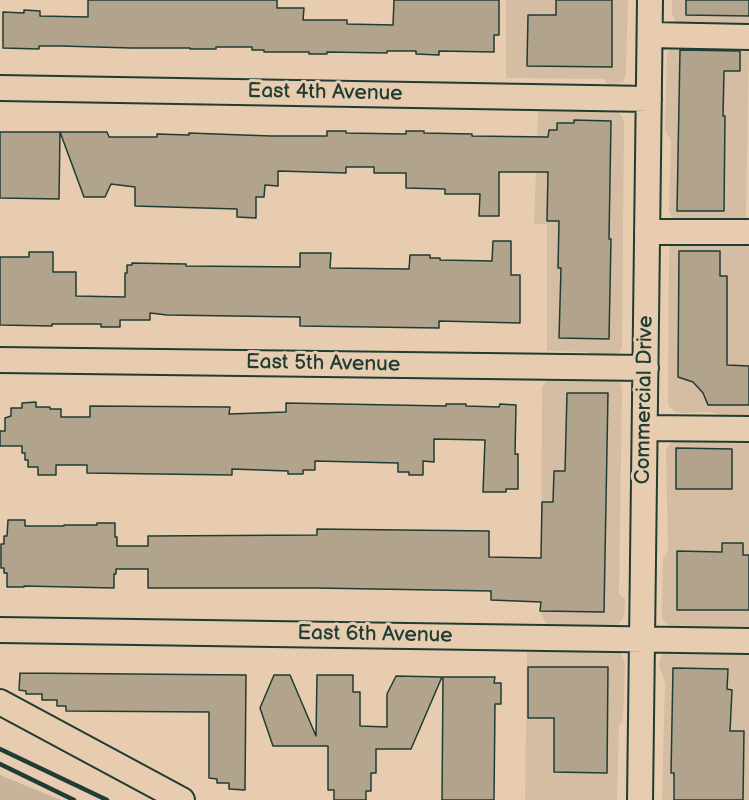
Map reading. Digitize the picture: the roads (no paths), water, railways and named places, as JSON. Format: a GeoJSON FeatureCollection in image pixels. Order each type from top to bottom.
{"type":"FeatureCollection","features":[{"type":"Feature","properties":{"kind":"street","name":"Commercial Drive"},"geometry":{"type":"LineString","coordinates":[[639,800],[650,0]]}},
{"type":"Feature","properties":{"kind":"street"},"geometry":{"type":"LineString","coordinates":[[650,35],[749,37]]}},
{"type":"Feature","properties":{"kind":"street","name":"East 4th Avenue"},"geometry":{"type":"LineString","coordinates":[[0,88],[649,99]]}},
{"type":"Feature","properties":{"kind":"street"},"geometry":{"type":"LineString","coordinates":[[647,232],[749,232]]}},
{"type":"Feature","properties":{"kind":"street","name":"East 5th Avenue"},"geometry":{"type":"LineString","coordinates":[[0,360],[646,368]]}},
{"type":"Feature","properties":{"kind":"street"},"geometry":{"type":"LineString","coordinates":[[645,428],[749,429]]}},
{"type":"Feature","properties":{"kind":"street","name":"East 6th Avenue"},"geometry":{"type":"LineString","coordinates":[[0,630],[749,641]]}},
{"type":"Feature","properties":{"kind":"street"},"geometry":{"type":"LineString","coordinates":[[0,702],[182,800]]}},
{"type":"Feature","properties":{"kind":"railway"},"geometry":{"type":"LineString","coordinates":[[0,749],[107,800]]}},
{"type":"Feature","properties":{"kind":"railway"},"geometry":{"type":"LineString","coordinates":[[0,764],[74,800]]}}]}
